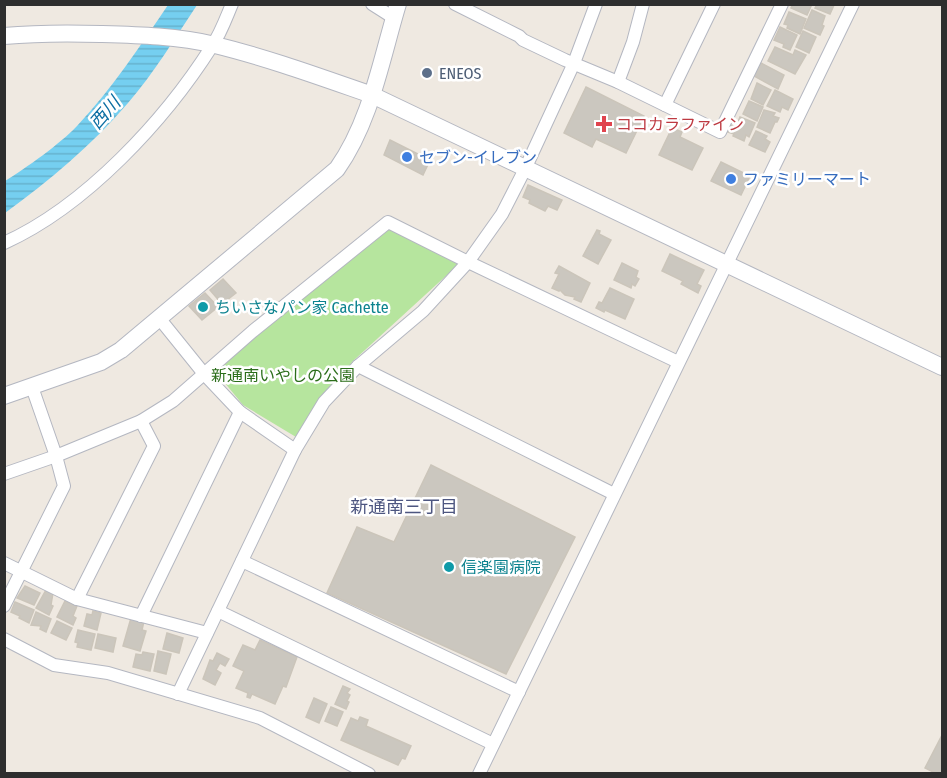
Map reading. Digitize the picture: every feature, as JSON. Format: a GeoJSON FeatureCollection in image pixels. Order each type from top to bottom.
{"type":"FeatureCollection","features":[{"type":"Feature","properties":{"kind":"street"},"geometry":{"type":"LineString","coordinates":[[4,243],[20,236],[63,207],[131,149],[168,107],[213,45],[232,4]]}},
{"type":"Feature","properties":{"kind":"street"},"geometry":{"type":"LineString","coordinates":[[4,396],[101,362],[121,350],[337,169],[352,148],[372,95],[396,11],[372,4]]}},
{"type":"Feature","properties":{"kind":"street"},"geometry":{"type":"LineString","coordinates":[[455,4],[523,40],[618,82],[720,132],[782,4]]}},
{"type":"Feature","properties":{"kind":"street"},"geometry":{"type":"LineString","coordinates":[[178,694],[295,450],[324,402],[358,366],[423,311],[468,262],[502,214],[574,63],[596,4]]}},
{"type":"Feature","properties":{"kind":"street"},"geometry":{"type":"LineString","coordinates":[[618,82],[633,42],[643,4]]}},
{"type":"Feature","properties":{"kind":"street"},"geometry":{"type":"LineString","coordinates":[[665,105],[714,4]]}},
{"type":"Feature","properties":{"kind":"street"},"geometry":{"type":"LineString","coordinates":[[479,774],[853,4]]}},
{"type":"Feature","properties":{"kind":"street"},"geometry":{"type":"LineString","coordinates":[[4,36],[37,33],[141,35],[193,41],[298,69],[372,95],[942,367]]}},
{"type":"Feature","properties":{"kind":"street"},"geometry":{"type":"LineString","coordinates":[[4,474],[56,456],[141,421],[173,401],[253,331],[388,222],[678,362]]}},
{"type":"Feature","properties":{"kind":"street"},"geometry":{"type":"LineString","coordinates":[[159,318],[205,375],[240,412],[295,450]]}},
{"type":"Feature","properties":{"kind":"street"},"geometry":{"type":"LineString","coordinates":[[358,366],[614,494]]}},
{"type":"Feature","properties":{"kind":"street"},"geometry":{"type":"LineString","coordinates":[[4,606],[64,486],[32,387]]}},
{"type":"Feature","properties":{"kind":"street"},"geometry":{"type":"LineString","coordinates":[[141,616],[240,412]]}},
{"type":"Feature","properties":{"kind":"street"},"geometry":{"type":"LineString","coordinates":[[77,599],[154,446],[141,421]]}},
{"type":"Feature","properties":{"kind":"street"},"geometry":{"type":"LineString","coordinates":[[242,561],[519,692]]}},
{"type":"Feature","properties":{"kind":"street"},"geometry":{"type":"LineString","coordinates":[[4,563],[77,599],[207,633]]}},
{"type":"Feature","properties":{"kind":"street"},"geometry":{"type":"LineString","coordinates":[[218,611],[493,744]]}},
{"type":"Feature","properties":{"kind":"street"},"geometry":{"type":"LineString","coordinates":[[4,639],[54,665],[108,673],[260,718],[369,774]]}},
{"type":"Feature","properties":{"kind":"green space","name":"新通南いやしの公園"},"geometry":{"type":"Polygon","coordinates":[[[388,226],[460,263],[353,361],[296,437],[243,405],[215,371],[388,226]]]}},
{"type":"Feature","properties":{"kind":"water","name":"西川"},"geometry":{"type":"Polygon","coordinates":[[[168,5],[197,5],[138,92],[85,148],[5,213],[5,181],[62,140],[90,112],[136,52],[168,5]]]}},
{"type":"Feature","properties":{"kind":"building"},"geometry":{"type":"Polygon","coordinates":[[[793,4],[812,4],[807,15],[791,8],[793,4]]]}},
{"type":"Feature","properties":{"kind":"building"},"geometry":{"type":"Polygon","coordinates":[[[817,4],[834,5],[830,14],[815,8],[817,4]]]}},
{"type":"Feature","properties":{"kind":"building"},"geometry":{"type":"Polygon","coordinates":[[[812,10],[825,16],[820,35],[804,28],[812,10]]]}},
{"type":"Feature","properties":{"kind":"building"},"geometry":{"type":"Polygon","coordinates":[[[789,12],[806,19],[800,34],[787,28],[788,25],[784,24],[789,12]]]}},
{"type":"Feature","properties":{"kind":"building"},"geometry":{"type":"Polygon","coordinates":[[[780,27],[797,35],[790,50],[783,47],[784,44],[774,40],[780,27]]]}},
{"type":"Feature","properties":{"kind":"building"},"geometry":{"type":"Polygon","coordinates":[[[803,31],[816,37],[809,53],[796,47],[803,31]]]}},
{"type":"Feature","properties":{"kind":"building"},"geometry":{"type":"Polygon","coordinates":[[[775,47],[793,55],[795,50],[806,55],[795,74],[768,61],[775,47]]]}},
{"type":"Feature","properties":{"kind":"building"},"geometry":{"type":"Polygon","coordinates":[[[761,63],[784,75],[778,89],[754,76],[761,63]]]}},
{"type":"Feature","properties":{"kind":"building"},"geometry":{"type":"Polygon","coordinates":[[[757,83],[771,90],[763,105],[751,99],[757,83]]]}},
{"type":"Feature","properties":{"kind":"building","name":"ココカラファイン"},"geometry":{"type":"Polygon","coordinates":[[[586,87],[644,116],[626,153],[596,139],[592,147],[564,133],[586,87]]]}},
{"type":"Feature","properties":{"kind":"building"},"geometry":{"type":"Polygon","coordinates":[[[775,90],[793,99],[788,110],[782,107],[780,112],[767,106],[775,90]]]}},
{"type":"Feature","properties":{"kind":"building"},"geometry":{"type":"Polygon","coordinates":[[[749,101],[763,107],[757,121],[743,114],[749,101]]]}},
{"type":"Feature","properties":{"kind":"building"},"geometry":{"type":"Polygon","coordinates":[[[764,110],[775,113],[773,116],[779,118],[770,133],[757,127],[764,110]]]}},
{"type":"Feature","properties":{"kind":"building"},"geometry":{"type":"Polygon","coordinates":[[[740,117],[755,123],[749,137],[746,135],[744,141],[728,132],[731,125],[736,127],[740,117]]]}},
{"type":"Feature","properties":{"kind":"building"},"geometry":{"type":"Polygon","coordinates":[[[672,128],[682,132],[680,137],[703,148],[692,170],[659,155],[672,128]]]}},
{"type":"Feature","properties":{"kind":"building"},"geometry":{"type":"Polygon","coordinates":[[[756,131],[767,136],[765,139],[770,142],[765,152],[749,145],[756,131]]]}},
{"type":"Feature","properties":{"kind":"building","name":"セブン-イレブン"},"geometry":{"type":"Polygon","coordinates":[[[390,140],[430,160],[423,175],[384,155],[390,140]]]}},
{"type":"Feature","properties":{"kind":"building","name":"ファミリーマート"},"geometry":{"type":"Polygon","coordinates":[[[721,162],[750,176],[741,195],[711,181],[721,162]]]}},
{"type":"Feature","properties":{"kind":"building"},"geometry":{"type":"Polygon","coordinates":[[[528,185],[562,200],[557,210],[548,206],[545,211],[529,203],[530,200],[523,197],[528,185]]]}},
{"type":"Feature","properties":{"kind":"building"},"geometry":{"type":"Polygon","coordinates":[[[597,230],[600,231],[599,234],[611,240],[598,264],[583,256],[597,230]]]}},
{"type":"Feature","properties":{"kind":"building"},"geometry":{"type":"Polygon","coordinates":[[[670,254],[704,270],[697,284],[701,286],[698,293],[681,284],[683,281],[662,271],[670,254]]]}},
{"type":"Feature","properties":{"kind":"building"},"geometry":{"type":"Polygon","coordinates":[[[622,263],[638,271],[636,277],[639,279],[635,286],[632,284],[631,288],[614,280],[622,263]]]}},
{"type":"Feature","properties":{"kind":"building"},"geometry":{"type":"Polygon","coordinates":[[[559,266],[590,283],[581,302],[574,299],[575,297],[552,288],[559,274],[555,273],[559,266]]]}},
{"type":"Feature","properties":{"kind":"building"},"geometry":{"type":"Polygon","coordinates":[[[223,279],[236,293],[222,304],[210,290],[223,279]]]}},
{"type":"Feature","properties":{"kind":"building"},"geometry":{"type":"Polygon","coordinates":[[[610,288],[634,299],[625,319],[596,308],[599,302],[602,303],[610,288]]]}},
{"type":"Feature","properties":{"kind":"building","name":"ちいさなパン家 Cachette"},"geometry":{"type":"Polygon","coordinates":[[[205,293],[218,307],[202,320],[189,306],[205,293]]]}},
{"type":"Feature","properties":{"kind":"building","name":"信楽園病院"},"geometry":{"type":"Polygon","coordinates":[[[431,465],[575,537],[506,674],[327,593],[357,527],[394,542],[431,465]]]}},
{"type":"Feature","properties":{"kind":"building"},"geometry":{"type":"Polygon","coordinates":[[[25,586],[40,593],[34,605],[17,598],[25,586]]]}},
{"type":"Feature","properties":{"kind":"building"},"geometry":{"type":"Polygon","coordinates":[[[46,590],[53,593],[51,605],[53,606],[49,615],[36,608],[46,590]]]}},
{"type":"Feature","properties":{"kind":"building"},"geometry":{"type":"Polygon","coordinates":[[[65,601],[77,606],[73,616],[76,618],[73,625],[57,617],[65,601]]]}},
{"type":"Feature","properties":{"kind":"building"},"geometry":{"type":"Polygon","coordinates":[[[15,602],[34,610],[29,623],[11,612],[15,602]]]}},
{"type":"Feature","properties":{"kind":"building"},"geometry":{"type":"Polygon","coordinates":[[[93,611],[101,613],[97,630],[84,626],[87,614],[92,615],[93,611]]]}},
{"type":"Feature","properties":{"kind":"building"},"geometry":{"type":"Polygon","coordinates":[[[36,612],[51,619],[46,632],[40,629],[41,626],[31,625],[36,612]]]}},
{"type":"Feature","properties":{"kind":"building"},"geometry":{"type":"Polygon","coordinates":[[[131,618],[144,621],[142,630],[146,631],[140,651],[123,646],[131,618]]]}},
{"type":"Feature","properties":{"kind":"building"},"geometry":{"type":"Polygon","coordinates":[[[57,621],[72,628],[66,640],[51,633],[57,621]]]}},
{"type":"Feature","properties":{"kind":"building"},"geometry":{"type":"Polygon","coordinates":[[[78,630],[95,634],[91,650],[77,647],[78,643],[75,642],[78,630]]]}},
{"type":"Feature","properties":{"kind":"building"},"geometry":{"type":"Polygon","coordinates":[[[167,633],[183,638],[179,653],[163,649],[167,633]]]}},
{"type":"Feature","properties":{"kind":"building"},"geometry":{"type":"Polygon","coordinates":[[[98,634],[116,638],[113,652],[95,648],[98,634]]]}},
{"type":"Feature","properties":{"kind":"building"},"geometry":{"type":"Polygon","coordinates":[[[260,640],[297,657],[286,687],[283,686],[275,704],[252,694],[250,698],[247,697],[248,693],[236,688],[244,671],[233,666],[243,645],[255,650],[260,640]]]}},
{"type":"Feature","properties":{"kind":"building"},"geometry":{"type":"Polygon","coordinates":[[[158,651],[171,654],[166,674],[154,671],[158,651]]]}},
{"type":"Feature","properties":{"kind":"building"},"geometry":{"type":"Polygon","coordinates":[[[143,652],[154,654],[150,671],[133,667],[136,654],[142,655],[143,652]]]}},
{"type":"Feature","properties":{"kind":"building"},"geometry":{"type":"Polygon","coordinates":[[[217,653],[229,659],[225,666],[220,663],[216,670],[221,673],[215,685],[203,679],[210,660],[213,661],[217,653]]]}},
{"type":"Feature","properties":{"kind":"building"},"geometry":{"type":"Polygon","coordinates":[[[343,686],[350,689],[347,693],[350,695],[346,709],[335,704],[343,686]]]}},
{"type":"Feature","properties":{"kind":"building"},"geometry":{"type":"Polygon","coordinates":[[[314,698],[327,704],[319,723],[306,717],[314,698]]]}},
{"type":"Feature","properties":{"kind":"building"},"geometry":{"type":"Polygon","coordinates":[[[331,707],[343,712],[337,726],[325,721],[331,707]]]}},
{"type":"Feature","properties":{"kind":"building"},"geometry":{"type":"Polygon","coordinates":[[[360,717],[368,720],[366,726],[411,746],[405,759],[402,758],[398,765],[341,740],[351,718],[358,721],[360,717]]]}},
{"type":"Feature","properties":{"kind":"building"},"geometry":{"type":"Polygon","coordinates":[[[942,735],[942,774],[937,774],[925,768],[942,735]]]}},
{"type":"Feature","properties":{"kind":"place","name":"ENEOS"},"geometry":{"type":"Point","coordinates":[427,73]}},
{"type":"Feature","properties":{"kind":"place","name":"ココカラファイン"},"geometry":{"type":"Point","coordinates":[604,124]}},
{"type":"Feature","properties":{"kind":"place","name":"セブン-イレブン"},"geometry":{"type":"Point","coordinates":[407,157]}},
{"type":"Feature","properties":{"kind":"place","name":"ファミリーマート"},"geometry":{"type":"Point","coordinates":[731,179]}},
{"type":"Feature","properties":{"kind":"place","name":"ちいさなパン家 Cachette"},"geometry":{"type":"Point","coordinates":[203,307]}},
{"type":"Feature","properties":{"kind":"place","name":"信楽園病院"},"geometry":{"type":"Point","coordinates":[449,567]}},
{"type":"Feature","properties":{"kind":"district","name":"新通南三丁目"},"geometry":{"type":"Point","coordinates":[404,507]}}]}
